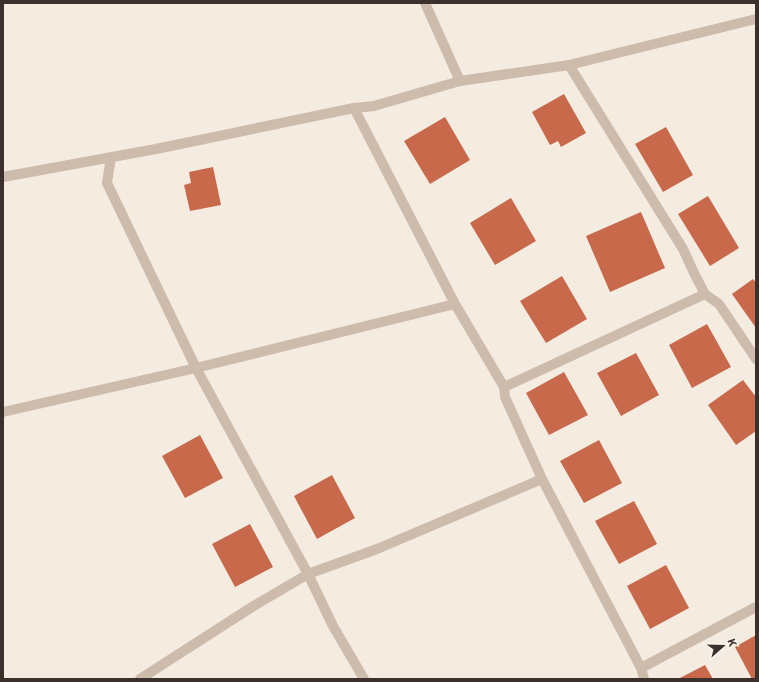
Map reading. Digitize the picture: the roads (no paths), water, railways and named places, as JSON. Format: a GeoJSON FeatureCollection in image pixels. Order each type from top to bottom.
{"type":"FeatureCollection","features":[{"type":"Feature","properties":{"kind":"street"},"geometry":{"type":"LineString","coordinates":[[425,3],[460,81]]}},
{"type":"Feature","properties":{"kind":"street"},"geometry":{"type":"LineString","coordinates":[[3,177],[111,157],[354,108],[374,106],[460,81],[569,65],[756,19]]}},
{"type":"Feature","properties":{"kind":"street"},"geometry":{"type":"LineString","coordinates":[[569,65],[683,249],[705,294],[719,304],[756,359]]}},
{"type":"Feature","properties":{"kind":"street"},"geometry":{"type":"LineString","coordinates":[[354,108],[455,304],[504,387],[505,397],[542,478],[641,668],[644,679]]}},
{"type":"Feature","properties":{"kind":"street"},"geometry":{"type":"LineString","coordinates":[[111,157],[107,183],[196,368],[308,574],[333,626],[364,679]]}},
{"type":"Feature","properties":{"kind":"street"},"geometry":{"type":"LineString","coordinates":[[504,387],[705,294]]}},
{"type":"Feature","properties":{"kind":"street"},"geometry":{"type":"LineString","coordinates":[[3,412],[196,368],[455,304]]}},
{"type":"Feature","properties":{"kind":"street"},"geometry":{"type":"LineString","coordinates":[[140,679],[252,606],[308,574],[376,549],[542,478]]}},
{"type":"Feature","properties":{"kind":"street"},"geometry":{"type":"LineString","coordinates":[[641,668],[756,607]]}}]}
